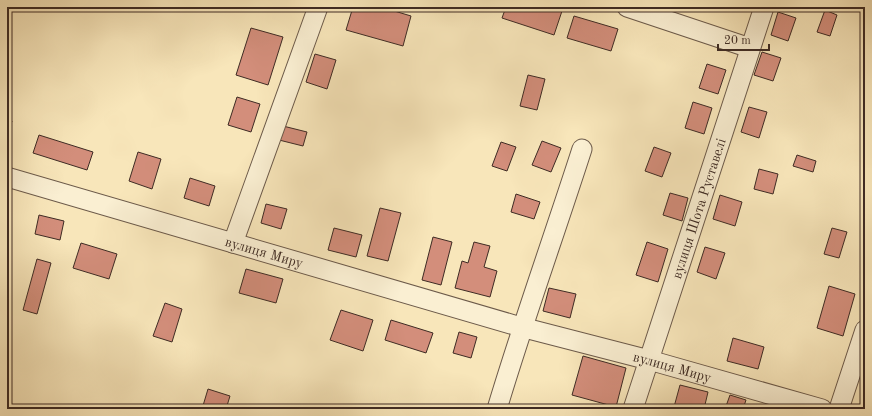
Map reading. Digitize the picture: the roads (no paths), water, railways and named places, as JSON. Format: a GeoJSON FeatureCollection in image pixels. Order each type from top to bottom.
{"type":"FeatureCollection","features":[{"type":"Feature","properties":{"kind":"street"},"geometry":{"type":"LineString","coordinates":[[233,243],[318,7]]}},
{"type":"Feature","properties":{"kind":"street"},"geometry":{"type":"LineString","coordinates":[[627,7],[750,48]]}},
{"type":"Feature","properties":{"kind":"street","name":"вулиця Шота Руставелі"},"geometry":{"type":"LineString","coordinates":[[633,409],[764,7]]}},
{"type":"Feature","properties":{"kind":"street"},"geometry":{"type":"LineString","coordinates":[[497,409],[521,327],[534,293],[582,149]]}},
{"type":"Feature","properties":{"kind":"street","name":"вулиця Миру"},"geometry":{"type":"LineString","coordinates":[[7,177],[521,327],[649,360],[822,409]]}},
{"type":"Feature","properties":{"kind":"street"},"geometry":{"type":"LineString","coordinates":[[839,409],[865,330]]}}]}
